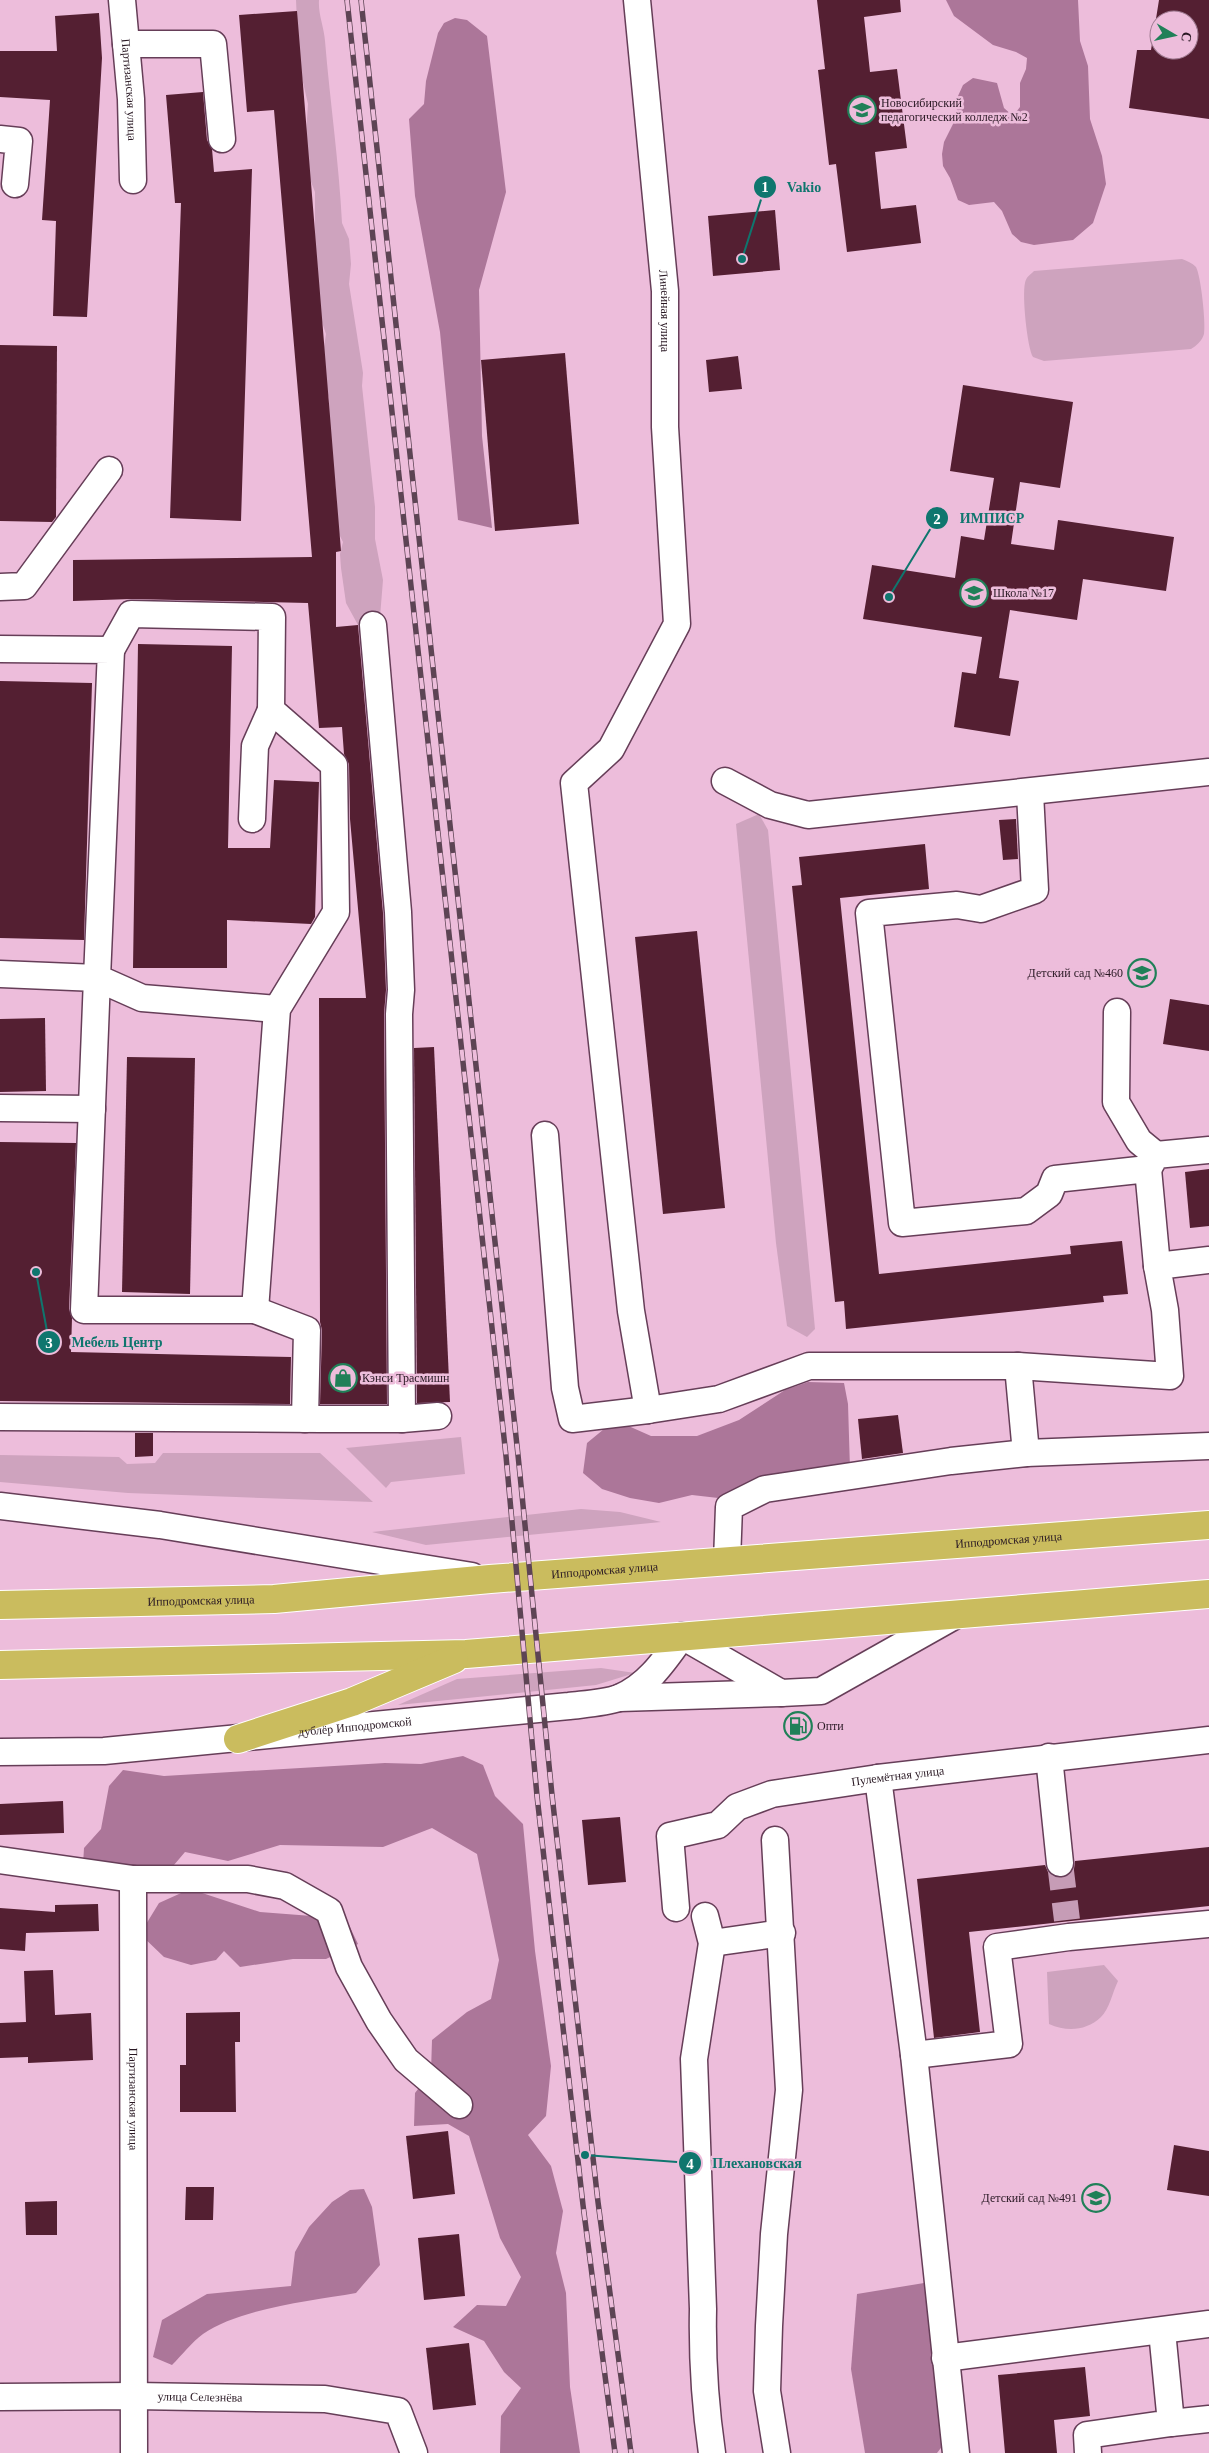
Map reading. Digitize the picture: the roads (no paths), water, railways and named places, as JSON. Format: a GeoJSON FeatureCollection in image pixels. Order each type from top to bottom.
{"type":"FeatureCollection","features":[{"type":"Feature","properties":{"kind":"highway","name":"Ипподромская улица"},"geometry":{"type":"LineString","coordinates":[[0,1605],[274,1598],[490,1579],[1209,1526]]}},
{"type":"Feature","properties":{"kind":"highway"},"geometry":{"type":"LineString","coordinates":[[0,1665],[466,1654],[1209,1594]]}},
{"type":"Feature","properties":{"kind":"highway"},"geometry":{"type":"LineString","coordinates":[[238,1740],[352,1702],[466,1654]]}},
{"type":"Feature","properties":{"kind":"street","name":"Партизанская улица"},"geometry":{"type":"LineString","coordinates":[[122,0],[131,99],[133,180]]}},
{"type":"Feature","properties":{"kind":"street","name":"Линейная улица"},"geometry":{"type":"LineString","coordinates":[[637,0],[665,292],[664,428],[677,624],[611,749],[574,783],[632,1311],[648,1410]]}},
{"type":"Feature","properties":{"kind":"street"},"geometry":{"type":"LineString","coordinates":[[126,44],[213,44],[222,139]]}},
{"type":"Feature","properties":{"kind":"street"},"geometry":{"type":"LineString","coordinates":[[0,139],[19,141],[13,184]]}},
{"type":"Feature","properties":{"kind":"street"},"geometry":{"type":"LineString","coordinates":[[0,587],[24,586],[109,470]]}},
{"type":"Feature","properties":{"kind":"street"},"geometry":{"type":"LineString","coordinates":[[252,819],[255,746],[270,710],[272,617],[131,614],[111,650],[84,1310],[255,1310],[307,1330],[305,1419]]}},
{"type":"Feature","properties":{"kind":"street"},"geometry":{"type":"LineString","coordinates":[[373,625],[398,912],[401,990],[399,1024],[402,1419]]}},
{"type":"Feature","properties":{"kind":"street"},"geometry":{"type":"LineString","coordinates":[[0,649],[111,650]]}},
{"type":"Feature","properties":{"kind":"street"},"geometry":{"type":"LineString","coordinates":[[255,1310],[277,1009],[336,912],[334,765],[270,710]]}},
{"type":"Feature","properties":{"kind":"street"},"geometry":{"type":"LineString","coordinates":[[725,781],[770,804],[808,815],[1030,793],[1209,772]]}},
{"type":"Feature","properties":{"kind":"street"},"geometry":{"type":"LineString","coordinates":[[1030,793],[1036,890],[981,909],[957,905],[869,913],[902,1224],[1026,1211],[1049,1194],[1055,1179],[1209,1150]]}},
{"type":"Feature","properties":{"kind":"street"},"geometry":{"type":"LineString","coordinates":[[0,974],[97,978],[142,998],[277,1009]]}},
{"type":"Feature","properties":{"kind":"street"},"geometry":{"type":"LineString","coordinates":[[545,1135],[566,1388],[572,1419],[720,1399],[809,1366],[1018,1366],[1170,1376],[1165,1310],[1157,1266],[1152,1162],[1116,1102],[1117,1012]]}},
{"type":"Feature","properties":{"kind":"street"},"geometry":{"type":"LineString","coordinates":[[0,1108],[92,1109]]}},
{"type":"Feature","properties":{"kind":"street"},"geometry":{"type":"LineString","coordinates":[[1157,1266],[1209,1260]]}},
{"type":"Feature","properties":{"kind":"street"},"geometry":{"type":"LineString","coordinates":[[1018,1366],[1026,1453]]}},
{"type":"Feature","properties":{"kind":"street"},"geometry":{"type":"LineString","coordinates":[[0,1417],[402,1419],[438,1416]]}},
{"type":"Feature","properties":{"kind":"street"},"geometry":{"type":"LineString","coordinates":[[727,1561],[729,1507],[765,1489],[951,1456],[1209,1446]]}},
{"type":"Feature","properties":{"kind":"street"},"geometry":{"type":"LineString","coordinates":[[0,1506],[160,1525],[490,1579]]}},
{"type":"Feature","properties":{"kind":"street"},"geometry":{"type":"LineString","coordinates":[[619,1698],[821,1691],[956,1615]]}},
{"type":"Feature","properties":{"kind":"street"},"geometry":{"type":"LineString","coordinates":[[682,1636],[781,1693]]}},
{"type":"Feature","properties":{"kind":"street","name":"дублёр Ипподромской"},"geometry":{"type":"LineString","coordinates":[[0,1752],[104,1751],[238,1740],[494,1715],[619,1698],[640,1686],[658,1670],[682,1636]]}},
{"type":"Feature","properties":{"kind":"street","name":"Пулемётная улица"},"geometry":{"type":"LineString","coordinates":[[676,1908],[670,1836],[718,1826],[737,1807],[772,1794],[878,1778],[1209,1740]]}},
{"type":"Feature","properties":{"kind":"street"},"geometry":{"type":"LineString","coordinates":[[1049,1757],[1060,1863]]}},
{"type":"Feature","properties":{"kind":"street"},"geometry":{"type":"LineString","coordinates":[[878,1778],[914,2055],[944,2358],[956,2453]]}},
{"type":"Feature","properties":{"kind":"street"},"geometry":{"type":"LineString","coordinates":[[776,1840],[789,2090],[774,2234],[767,2391],[777,2453]]}},
{"type":"Feature","properties":{"kind":"street"},"geometry":{"type":"LineString","coordinates":[[0,1860],[133,1879],[248,1878],[284,1886],[329,1911],[349,1967],[385,2029],[406,2060],[459,2104]]}},
{"type":"Feature","properties":{"kind":"street","name":"Партизанская улица"},"geometry":{"type":"LineString","coordinates":[[133,1879],[134,2453]]}},
{"type":"Feature","properties":{"kind":"street"},"geometry":{"type":"LineString","coordinates":[[705,1916],[712,1943],[694,2059],[702,2360],[705,2403],[712,2453]]}},
{"type":"Feature","properties":{"kind":"street"},"geometry":{"type":"LineString","coordinates":[[914,2055],[1009,2044],[997,1947],[1068,1929],[1209,1924]]}},
{"type":"Feature","properties":{"kind":"street"},"geometry":{"type":"LineString","coordinates":[[712,1943],[782,1933]]}},
{"type":"Feature","properties":{"kind":"street"},"geometry":{"type":"LineString","coordinates":[[944,2358],[1209,2324]]}},
{"type":"Feature","properties":{"kind":"street"},"geometry":{"type":"LineString","coordinates":[[1162,2331],[1171,2423]]}},
{"type":"Feature","properties":{"kind":"street","name":"улица Селезнёва"},"geometry":{"type":"LineString","coordinates":[[0,2397],[135,2396],[326,2399],[398,2411],[414,2453]]}},
{"type":"Feature","properties":{"kind":"street"},"geometry":{"type":"LineString","coordinates":[[1088,2453],[1087,2435],[1209,2419]]}},
{"type":"Feature","properties":{"kind":"tunnel"},"geometry":{"type":"LineString","coordinates":[[1060,1863],[1067,1920]]}},
{"type":"Feature","properties":{"kind":"railway"},"geometry":{"type":"LineString","coordinates":[[347,0],[506,1456],[537,1796],[583,2205],[615,2453]]}},
{"type":"Feature","properties":{"kind":"railway"},"geometry":{"type":"LineString","coordinates":[[361,0],[518,1455],[552,1795],[598,2202],[631,2453]]}},
{"type":"Feature","properties":{"kind":"place","name":"Новосибирский педагогический колледж №2"},"geometry":{"type":"Point","coordinates":[862,110]}},
{"type":"Feature","properties":{"kind":"place","name":"Vakio"},"geometry":{"type":"Point","coordinates":[742,259]}},
{"type":"Feature","properties":{"kind":"place","name":"Школа №17"},"geometry":{"type":"Point","coordinates":[974,593]}},
{"type":"Feature","properties":{"kind":"place","name":"ИМПИСР"},"geometry":{"type":"Point","coordinates":[889,597]}},
{"type":"Feature","properties":{"kind":"place","name":"Детский сад №460"},"geometry":{"type":"Point","coordinates":[1142,973]}},
{"type":"Feature","properties":{"kind":"place","name":"Мебель Центр"},"geometry":{"type":"Point","coordinates":[36,1272]}},
{"type":"Feature","properties":{"kind":"place","name":"Кэнси Трасмишн"},"geometry":{"type":"Point","coordinates":[343,1378]}},
{"type":"Feature","properties":{"kind":"place","name":"Опти"},"geometry":{"type":"Point","coordinates":[798,1726]}},
{"type":"Feature","properties":{"kind":"place","name":"Плехановская"},"geometry":{"type":"Point","coordinates":[585,2155]}},
{"type":"Feature","properties":{"kind":"place","name":"Детский сад №491"},"geometry":{"type":"Point","coordinates":[1096,2198]}}]}
